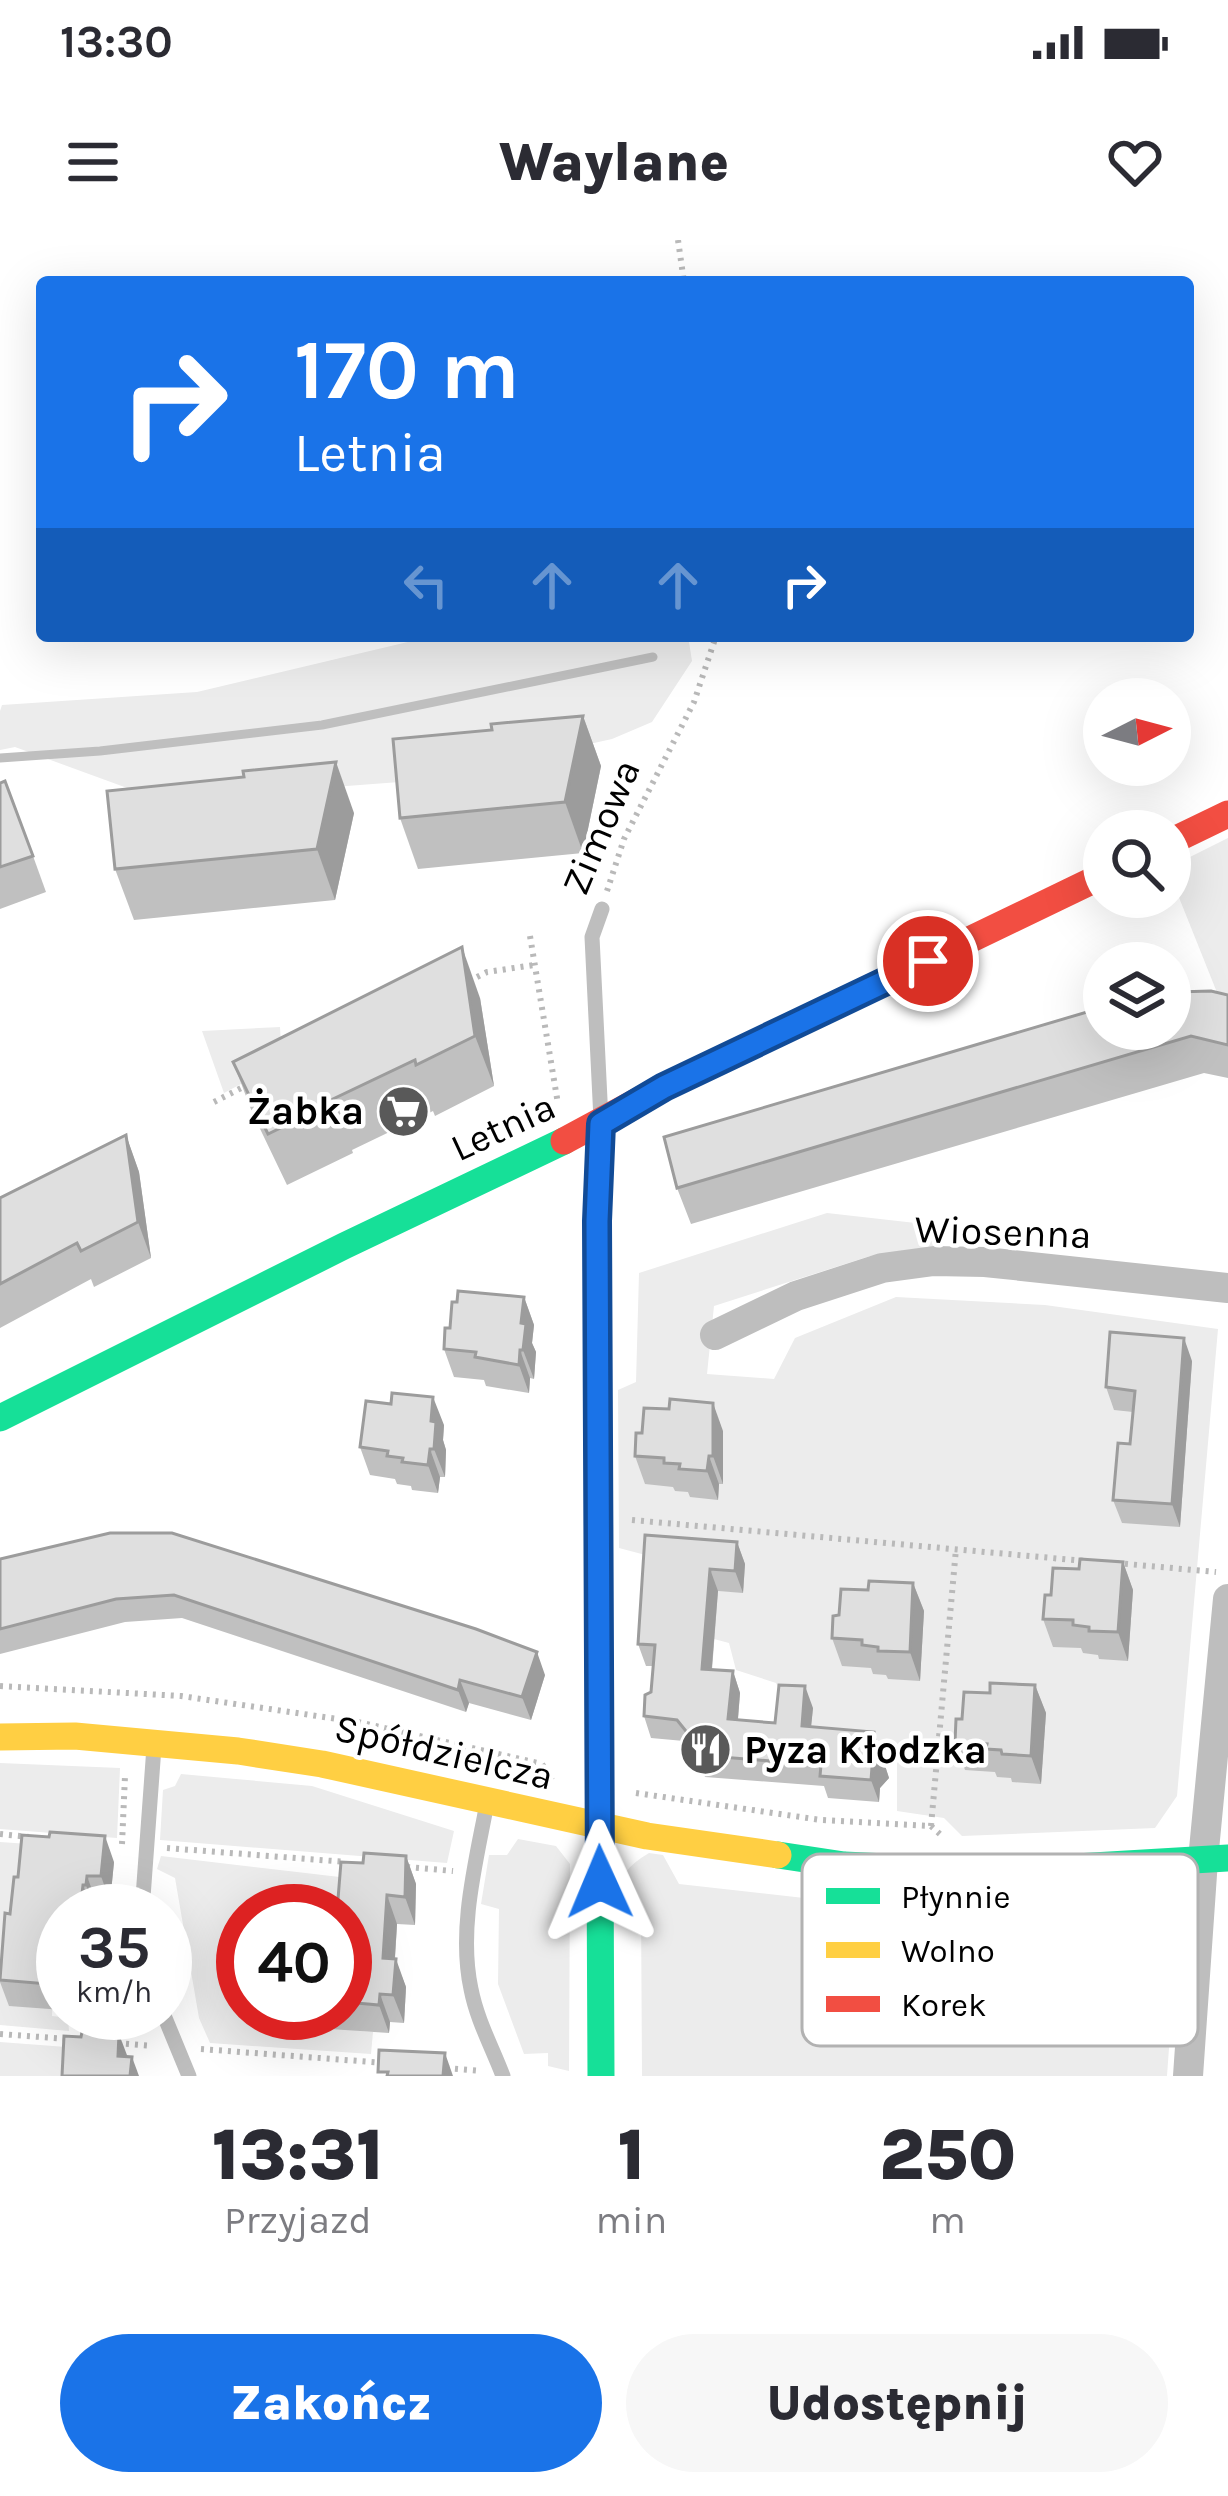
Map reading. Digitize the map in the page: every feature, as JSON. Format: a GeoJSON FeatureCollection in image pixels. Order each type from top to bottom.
{"type":"FeatureCollection","features":[{"type":"Feature","properties":{"kind":"street"},"geometry":{"type":"LineString","coordinates":[[1191,832],[1228,814]]}},
{"type":"Feature","properties":{"kind":"street","name":"Letnia"},"geometry":{"type":"LineString","coordinates":[[0,1418],[601,1124],[664,1087],[1083,885]]}},
{"type":"Feature","properties":{"kind":"street"},"geometry":{"type":"LineString","coordinates":[[601,1124],[597,1221],[601,2076]]}},
{"type":"Feature","properties":{"kind":"street","name":"Wiosenna"},"geometry":{"type":"LineString","coordinates":[[715,1335],[796,1296],[883,1268],[934,1261],[985,1262],[1228,1288]]}},
{"type":"Feature","properties":{"kind":"street"},"geometry":{"type":"LineString","coordinates":[[1198,1998],[1216,1859],[1228,1599]]}},
{"type":"Feature","properties":{"kind":"street","name":"Spółdzielcza"},"geometry":{"type":"LineString","coordinates":[[0,1737],[75,1736],[153,1755],[238,1751],[322,1764],[599,1826],[802,1858]]}},
{"type":"Feature","properties":{"kind":"street"},"geometry":{"type":"LineString","coordinates":[[1188,2076],[1192,2046]]}},
{"type":"Feature","properties":{"kind":"lane","name":"Zimowa"},"geometry":{"type":"LineString","coordinates":[[601,1124],[592,937],[602,909]]}},
{"type":"Feature","properties":{"kind":"lane"},"geometry":{"type":"LineString","coordinates":[[144,1884],[153,1755]]}},
{"type":"Feature","properties":{"kind":"lane"},"geometry":{"type":"LineString","coordinates":[[487,1800],[468,1928],[470,1984],[502,2074]]}},
{"type":"Feature","properties":{"kind":"lane"},"geometry":{"type":"LineString","coordinates":[[174,2040],[189,2076]]}},
{"type":"Feature","properties":{"kind":"path"},"geometry":{"type":"LineString","coordinates":[[678,240],[683,276]]}},
{"type":"Feature","properties":{"kind":"path","name":"Zimowa"},"geometry":{"type":"LineString","coordinates":[[602,909],[624,838],[694,702],[714,642]]}},
{"type":"Feature","properties":{"kind":"path"},"geometry":{"type":"LineString","coordinates":[[530,936],[564,1142]]}},
{"type":"Feature","properties":{"kind":"path"},"geometry":{"type":"LineString","coordinates":[[466,982],[487,972],[534,965]]}},
{"type":"Feature","properties":{"kind":"path"},"geometry":{"type":"LineString","coordinates":[[214,1102],[254,1082]]}},
{"type":"Feature","properties":{"kind":"path"},"geometry":{"type":"LineString","coordinates":[[598,1517],[1092,1561]]}},
{"type":"Feature","properties":{"kind":"path"},"geometry":{"type":"LineString","coordinates":[[931,1826],[956,1550]]}},
{"type":"Feature","properties":{"kind":"path"},"geometry":{"type":"LineString","coordinates":[[1115,1563],[1228,1573]]}},
{"type":"Feature","properties":{"kind":"path"},"geometry":{"type":"LineString","coordinates":[[153,1755],[125,1764],[122,1844],[358,1863]]}},
{"type":"Feature","properties":{"kind":"path"},"geometry":{"type":"LineString","coordinates":[[0,1834],[40,1838]]}},
{"type":"Feature","properties":{"kind":"path"},"geometry":{"type":"LineString","coordinates":[[404,1867],[475,1873]]}},
{"type":"Feature","properties":{"kind":"path"},"geometry":{"type":"LineString","coordinates":[[0,2034],[89,2041]]}},
{"type":"Feature","properties":{"kind":"path"},"geometry":{"type":"LineString","coordinates":[[111,2043],[386,2063]]}},
{"type":"Feature","properties":{"kind":"path"},"geometry":{"type":"LineString","coordinates":[[432,2067],[502,2074]]}},
{"type":"Feature","properties":{"kind":"shaded area"},"geometry":{"type":"Polygon","coordinates":[[[408,642],[689,642],[692,661],[652,722],[612,739],[426,780],[160,800],[15,747],[0,750],[2,705],[197,692],[408,642]]]}},
{"type":"Feature","properties":{"kind":"shaded area"},"geometry":{"type":"Polygon","coordinates":[[[1228,838],[1228,1002],[1220,1000],[1187,918],[1191,918],[1191,856],[1228,838]]]}},
{"type":"Feature","properties":{"kind":"shaded area"},"geometry":{"type":"Polygon","coordinates":[[[280,1027],[282,1062],[224,1093],[202,1031],[280,1027]]]}},
{"type":"Feature","properties":{"kind":"shaded area"},"geometry":{"type":"Polygon","coordinates":[[[827,1213],[951,1227],[941,1249],[870,1256],[714,1306],[707,1374],[774,1379],[795,1338],[896,1297],[1045,1305],[1218,1329],[1177,1796],[1155,1828],[962,1836],[944,1818],[897,1811],[897,1746],[832,1749],[787,1706],[776,1683],[736,1670],[729,1643],[714,1639],[718,1591],[743,1592],[619,1548],[618,1390],[636,1382],[639,1273],[827,1213]]]}},
{"type":"Feature","properties":{"kind":"shaded area"},"geometry":{"type":"Polygon","coordinates":[[[0,1763],[120,1768],[117,1838],[0,1829],[0,1763]]]}},
{"type":"Feature","properties":{"kind":"shaded area"},"geometry":{"type":"Polygon","coordinates":[[[181,1774],[312,1786],[454,1831],[447,1863],[160,1840],[163,1790],[175,1786],[181,1774]]]}},
{"type":"Feature","properties":{"kind":"shaded area"},"geometry":{"type":"Polygon","coordinates":[[[518,1839],[556,1846],[570,1864],[569,2071],[548,2066],[548,2053],[524,2054],[498,1984],[499,1909],[481,1904],[489,1855],[507,1855],[518,1839]]]}},
{"type":"Feature","properties":{"kind":"shaded area"},"geometry":{"type":"Polygon","coordinates":[[[0,1842],[58,1846],[57,1884],[36,1884],[36,2028],[0,2025],[0,1842]]]}},
{"type":"Feature","properties":{"kind":"shaded area"},"geometry":{"type":"Polygon","coordinates":[[[649,1853],[663,1855],[679,1884],[802,1898],[802,2046],[1169,2046],[1167,2076],[642,2076],[641,1905],[619,1904],[622,1880],[649,1853]]]}},
{"type":"Feature","properties":{"kind":"shaded area"},"geometry":{"type":"Polygon","coordinates":[[[161,1856],[374,1881],[216,1884],[216,2040],[372,2040],[373,2032],[371,2054],[210,2043],[199,2018],[192,1977],[192,1884],[176,1884],[175,1878],[157,1869],[161,1856]]]}},
{"type":"Feature","properties":{"kind":"shaded area"},"geometry":{"type":"Polygon","coordinates":[[[0,2042],[93,2049],[64,2076],[0,2076],[0,2042]]]}},
{"type":"Feature","properties":{"kind":"building"},"geometry":{"type":"Polygon","coordinates":[[[583,716],[565,802],[400,818],[393,739],[583,716]]]}},
{"type":"Feature","properties":{"kind":"building"},"geometry":{"type":"Polygon","coordinates":[[[336,762],[317,849],[115,869],[107,791],[336,762]]]}},
{"type":"Feature","properties":{"kind":"building"},"geometry":{"type":"Polygon","coordinates":[[[5,781],[33,856],[0,867],[0,783],[5,781]]]}},
{"type":"Feature","properties":{"kind":"building"},"geometry":{"type":"Polygon","coordinates":[[[462,947],[475,1036],[416,1065],[415,1060],[268,1134],[233,1062],[462,947]]]}},
{"type":"Feature","properties":{"kind":"building"},"geometry":{"type":"Polygon","coordinates":[[[1191,992],[1228,995],[1228,1045],[1191,1036],[1191,992]]]}},
{"type":"Feature","properties":{"kind":"building"},"geometry":{"type":"Polygon","coordinates":[[[1083,1013],[1083,1050],[1144,1050],[677,1188],[664,1137],[1083,1013]]]}},
{"type":"Feature","properties":{"kind":"building"},"geometry":{"type":"Polygon","coordinates":[[[126,1135],[138,1222],[81,1251],[77,1243],[0,1284],[0,1198],[126,1135]]]}},
{"type":"Feature","properties":{"kind":"building"},"geometry":{"type":"Polygon","coordinates":[[[458,1291],[524,1297],[521,1323],[526,1324],[519,1365],[475,1357],[476,1352],[444,1349],[445,1328],[450,1328],[458,1291]]]}},
{"type":"Feature","properties":{"kind":"building"},"geometry":{"type":"Polygon","coordinates":[[[1110,1332],[1184,1338],[1172,1504],[1113,1500],[1118,1443],[1130,1444],[1135,1391],[1106,1387],[1110,1332]]]}},
{"type":"Feature","properties":{"kind":"building"},"geometry":{"type":"Polygon","coordinates":[[[392,1393],[433,1397],[431,1421],[436,1422],[428,1465],[402,1462],[403,1458],[387,1456],[388,1451],[360,1447],[366,1401],[391,1404],[392,1393]]]}},
{"type":"Feature","properties":{"kind":"building"},"geometry":{"type":"Polygon","coordinates":[[[670,1399],[713,1403],[713,1456],[709,1456],[707,1471],[679,1469],[680,1464],[664,1463],[664,1458],[635,1456],[644,1408],[669,1409],[670,1399]]]}},
{"type":"Feature","properties":{"kind":"building"},"geometry":{"type":"Polygon","coordinates":[[[110,1533],[172,1533],[537,1652],[522,1697],[460,1680],[458,1690],[174,1595],[116,1599],[0,1629],[0,1559],[110,1533]]]}},
{"type":"Feature","properties":{"kind":"building"},"geometry":{"type":"Polygon","coordinates":[[[645,1535],[737,1542],[735,1571],[710,1569],[702,1669],[733,1671],[728,1719],[775,1723],[779,1685],[805,1686],[802,1726],[874,1732],[873,1746],[881,1757],[872,1767],[871,1780],[820,1776],[821,1765],[697,1755],[698,1746],[677,1720],[644,1716],[655,1645],[638,1644],[645,1535]]]}},
{"type":"Feature","properties":{"kind":"building"},"geometry":{"type":"Polygon","coordinates":[[[1080,1559],[1123,1562],[1118,1632],[1089,1631],[1089,1627],[1073,1625],[1073,1620],[1043,1619],[1053,1568],[1079,1569],[1080,1559]]]}},
{"type":"Feature","properties":{"kind":"building"},"geometry":{"type":"Polygon","coordinates":[[[869,1581],[913,1583],[910,1652],[878,1651],[878,1647],[862,1645],[862,1640],[832,1638],[841,1589],[868,1590],[869,1581]]]}},
{"type":"Feature","properties":{"kind":"building"},"geometry":{"type":"Polygon","coordinates":[[[990,1683],[1035,1685],[1031,1756],[1002,1754],[986,1749],[987,1744],[955,1742],[964,1692],[990,1693],[990,1683]]]}},
{"type":"Feature","properties":{"kind":"building"},"geometry":{"type":"Polygon","coordinates":[[[50,1832],[105,1836],[101,1876],[87,1876],[86,1884],[36,1884],[36,1983],[0,1980],[5,1913],[10,1914],[22,1835],[49,1837],[50,1832]]]}},
{"type":"Feature","properties":{"kind":"building"},"geometry":{"type":"Polygon","coordinates":[[[364,1853],[406,1856],[405,1897],[387,1895],[383,1958],[396,1959],[393,1995],[380,1994],[379,2005],[372,2004],[372,1884],[339,1884],[341,1862],[363,1863],[364,1853]]]}},
{"type":"Feature","properties":{"kind":"building"},"geometry":{"type":"Polygon","coordinates":[[[64,2040],[119,2040],[118,2056],[132,2057],[130,2076],[62,2076],[64,2040]]]}},
{"type":"Feature","properties":{"kind":"building"},"geometry":{"type":"Polygon","coordinates":[[[379,2050],[445,2053],[443,2076],[387,2076],[388,2072],[378,2072],[379,2050]]]}},
{"type":"Feature","properties":{"kind":"waterway"},"geometry":{"type":"LineString","coordinates":[[0,758],[322,725],[653,657]]}},
{"type":"Feature","properties":{"kind":"traffic: fast"},"geometry":{"type":"LineString","coordinates":[[601,1124],[597,1221],[601,2076]]}},
{"type":"Feature","properties":{"kind":"traffic: fast"},"geometry":{"type":"LineString","coordinates":[[0,1418],[564,1141]]}},
{"type":"Feature","properties":{"kind":"traffic: fast"},"geometry":{"type":"LineString","coordinates":[[778,1855],[802,1859]]}},
{"type":"Feature","properties":{"kind":"traffic: fast"},"geometry":{"type":"LineString","coordinates":[[1198,1860],[1228,1858]]}},
{"type":"Feature","properties":{"kind":"traffic: slow"},"geometry":{"type":"LineString","coordinates":[[0,1737],[75,1736],[238,1751],[322,1764],[647,1836],[778,1855]]}},
{"type":"Feature","properties":{"kind":"traffic: jam"},"geometry":{"type":"LineString","coordinates":[[1191,832],[1228,814]]}},
{"type":"Feature","properties":{"kind":"traffic: jam"},"geometry":{"type":"LineString","coordinates":[[564,1141],[664,1087],[1083,885]]}},
{"type":"Feature","properties":{"kind":"place","name":"Żabka"},"geometry":{"type":"Point","coordinates":[403,1111]}},
{"type":"Feature","properties":{"kind":"place","name":"Pyza Kłodzka"},"geometry":{"type":"Point","coordinates":[705,1750]}},
{"type":"Feature","properties":{"kind":"route"},"geometry":{"type":"LineString","coordinates":[[600,1882],[597,1221],[601,1124],[664,1087],[928,961]]}}]}
